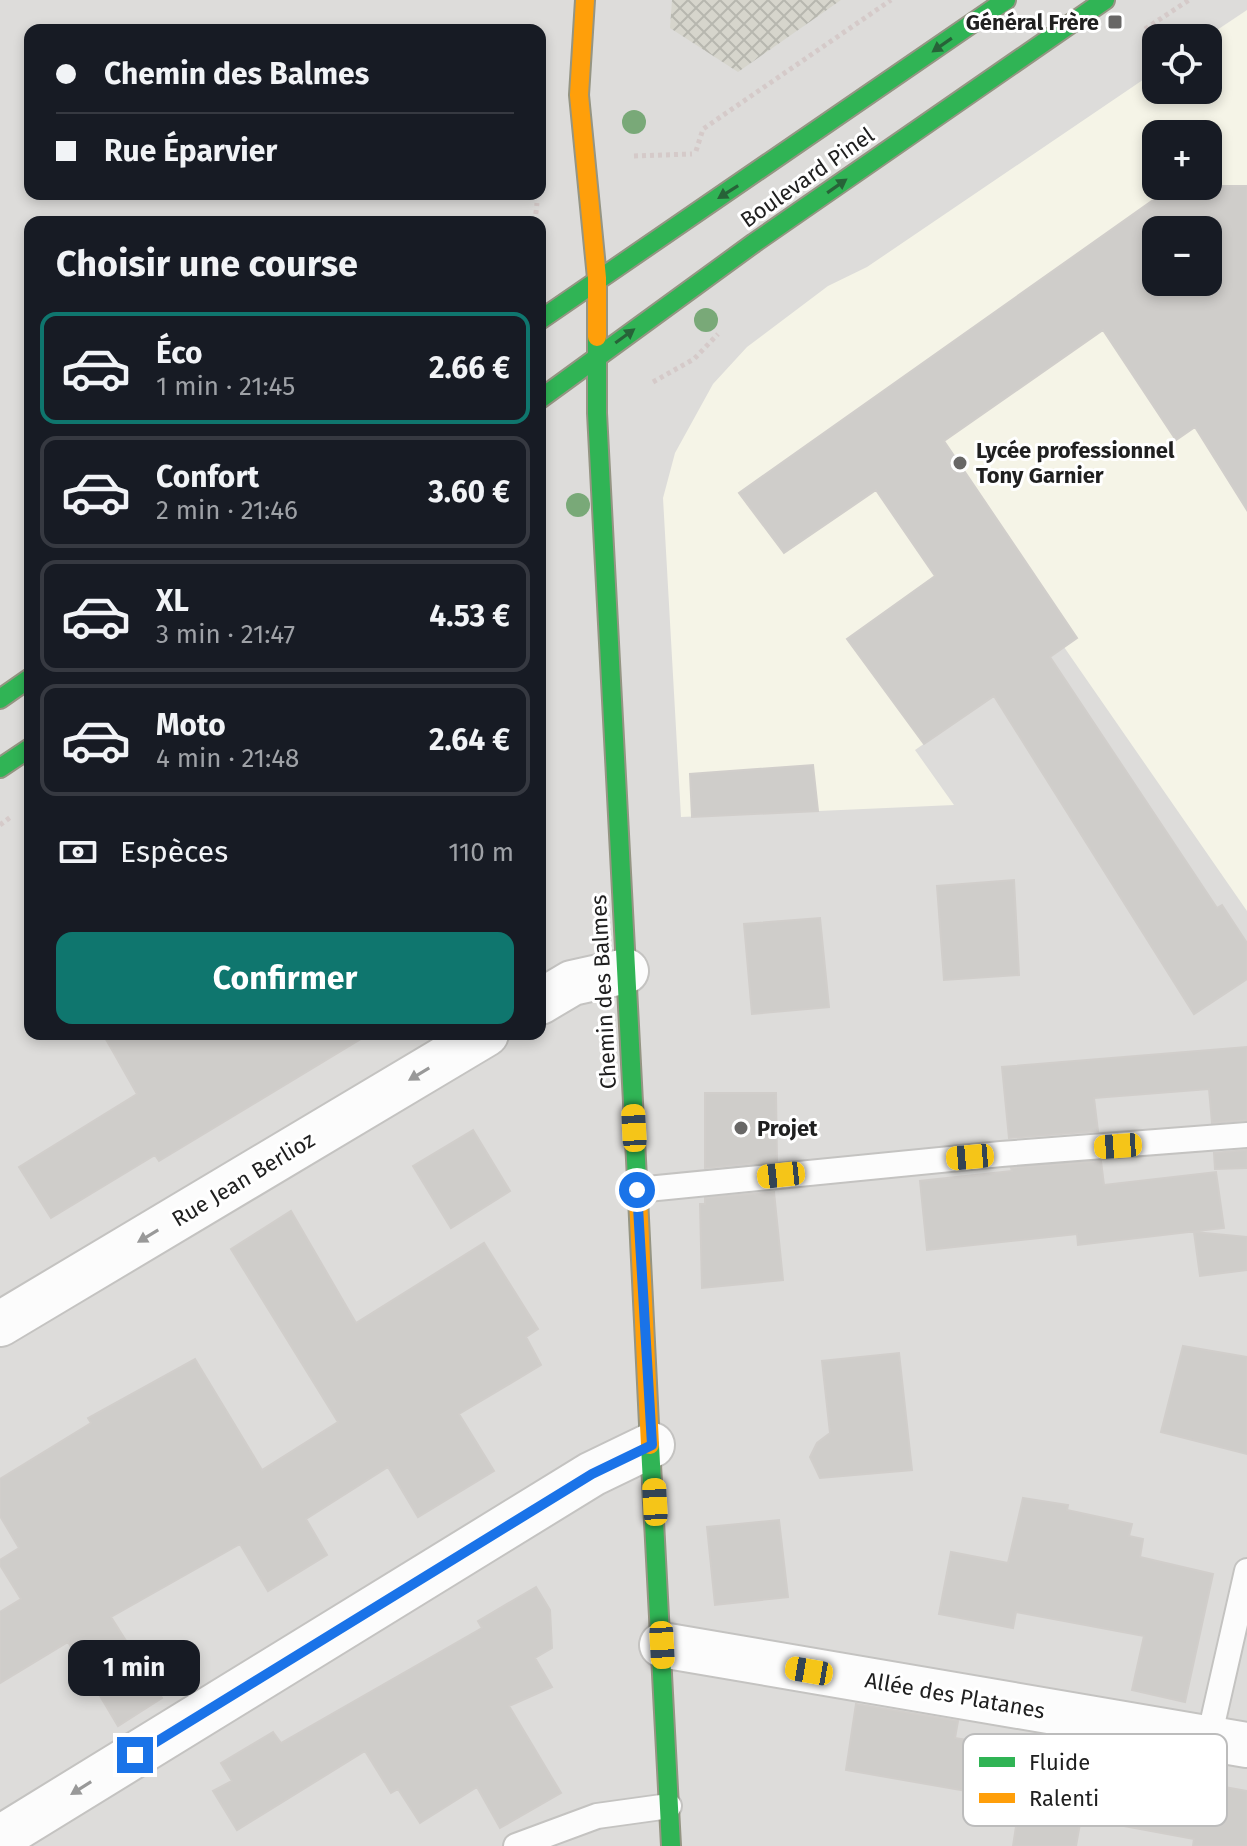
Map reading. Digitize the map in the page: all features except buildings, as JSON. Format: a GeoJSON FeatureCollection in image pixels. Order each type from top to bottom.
{"type":"FeatureCollection","features":[{"type":"Feature","properties":{"kind":"street","name":"Chemin des Balmes"},"geometry":{"type":"LineString","coordinates":[[585,0],[580,129],[597,278],[596,357],[671,1846]]}},
{"type":"Feature","properties":{"kind":"street","name":"Boulevard Pinel"},"geometry":{"type":"LineString","coordinates":[[546,316],[1006,0]]}},
{"type":"Feature","properties":{"kind":"street","name":"Boulevard Pinel"},"geometry":{"type":"LineString","coordinates":[[546,394],[1105,0]]}},
{"type":"Feature","properties":{"kind":"street"},"geometry":{"type":"LineString","coordinates":[[0,699],[24,682]]}},
{"type":"Feature","properties":{"kind":"street"},"geometry":{"type":"LineString","coordinates":[[0,768],[24,752]]}},
{"type":"Feature","properties":{"kind":"street"},"geometry":{"type":"LineString","coordinates":[[546,998],[572,983],[626,971]]}},
{"type":"Feature","properties":{"kind":"street","name":"Rue Jean Berlioz"},"geometry":{"type":"LineString","coordinates":[[0,1324],[476,1040]]}},
{"type":"Feature","properties":{"kind":"street"},"geometry":{"type":"LineString","coordinates":[[0,1838],[592,1474],[652,1445]]}},
{"type":"Feature","properties":{"kind":"street","name":"Allée des Platanes"},"geometry":{"type":"LineString","coordinates":[[662,1645],[1181,1734]]}},
{"type":"Feature","properties":{"kind":"lane"},"geometry":{"type":"LineString","coordinates":[[637,1190],[1001,1154],[1247,1135]]}},
{"type":"Feature","properties":{"kind":"lane"},"geometry":{"type":"LineString","coordinates":[[1228,1742],[1247,1571]]}},
{"type":"Feature","properties":{"kind":"lane"},"geometry":{"type":"LineString","coordinates":[[516,1846],[597,1816],[669,1806]]}},
{"type":"Feature","properties":{"kind":"path"},"geometry":{"type":"LineString","coordinates":[[696,153],[703,129],[891,0]]}},
{"type":"Feature","properties":{"kind":"shaded area"},"geometry":{"type":"Polygon","coordinates":[[[0,0],[1247,0],[1247,1846],[0,1846],[0,0]]]}},
{"type":"Feature","properties":{"kind":"shaded area"},"geometry":{"type":"Polygon","coordinates":[[[672,0],[841,0],[738,72],[670,28],[672,0]]]}},
{"type":"Feature","properties":{"kind":"shaded area","name":"Lycée professionnel Tony Garnier"},"geometry":{"type":"Polygon","coordinates":[[[1247,10],[1247,911],[1064,647],[915,750],[954,805],[681,817],[663,498],[675,453],[713,384],[747,347],[828,286],[867,267],[1142,80],[1142,104],[1222,104],[1222,27],[1247,10]]]}},
{"type":"Feature","properties":{"kind":"traffic: fast"},"geometry":{"type":"LineString","coordinates":[[546,316],[1006,0]]}},
{"type":"Feature","properties":{"kind":"traffic: fast"},"geometry":{"type":"LineString","coordinates":[[546,395],[754,243],[1105,0]]}},
{"type":"Feature","properties":{"kind":"traffic: fast"},"geometry":{"type":"LineString","coordinates":[[597,337],[597,413],[638,1198]]}},
{"type":"Feature","properties":{"kind":"traffic: fast"},"geometry":{"type":"LineString","coordinates":[[0,699],[24,682]]}},
{"type":"Feature","properties":{"kind":"traffic: fast"},"geometry":{"type":"LineString","coordinates":[[0,768],[24,752]]}},
{"type":"Feature","properties":{"kind":"traffic: fast"},"geometry":{"type":"LineString","coordinates":[[650,1445],[671,1846]]}},
{"type":"Feature","properties":{"kind":"traffic: slow"},"geometry":{"type":"LineString","coordinates":[[585,0],[579,95],[597,278],[597,337]]}},
{"type":"Feature","properties":{"kind":"traffic: slow"},"geometry":{"type":"LineString","coordinates":[[638,1198],[650,1445]]}},
{"type":"Feature","properties":{"kind":"place","name":"Général Frère"},"geometry":{"type":"Point","coordinates":[1115,22]}},
{"type":"Feature","properties":{"kind":"place","name":"Lycée professionnel Tony Garnier"},"geometry":{"type":"Point","coordinates":[960,463]}},
{"type":"Feature","properties":{"kind":"place","name":"Projet"},"geometry":{"type":"Point","coordinates":[741,1128]}},
{"type":"Feature","properties":{"kind":"route"},"geometry":{"type":"LineString","coordinates":[[135,1755],[592,1474],[652,1445],[637,1190]]}}]}
